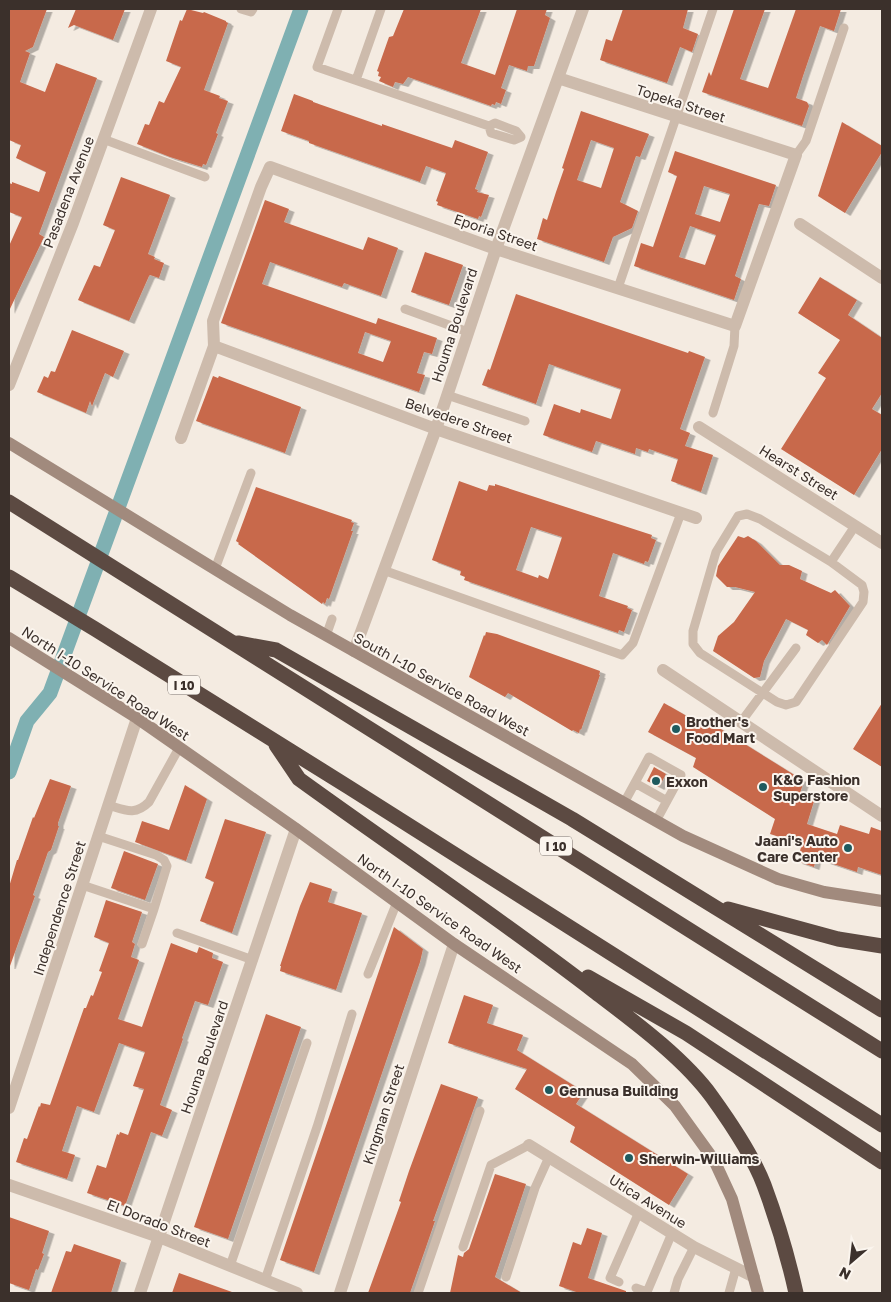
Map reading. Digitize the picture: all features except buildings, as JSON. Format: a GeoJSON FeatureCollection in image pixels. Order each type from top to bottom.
{"type":"FeatureCollection","features":[{"type":"Feature","properties":{"kind":"highway","name":"I 10"},"geometry":{"type":"LineString","coordinates":[[9,502],[882,1051]]}},
{"type":"Feature","properties":{"kind":"highway","name":"I 10"},"geometry":{"type":"LineString","coordinates":[[9,578],[96,629],[882,1125]]}},
{"type":"Feature","properties":{"kind":"highway"},"geometry":{"type":"LineString","coordinates":[[230,642],[276,650],[572,819],[882,1010]]}},
{"type":"Feature","properties":{"kind":"highway"},"geometry":{"type":"LineString","coordinates":[[273,740],[299,779],[541,950],[633,1021],[689,1071],[711,1095],[739,1137],[763,1183],[790,1266],[796,1293]]}},
{"type":"Feature","properties":{"kind":"highway"},"geometry":{"type":"LineString","coordinates":[[712,905],[838,939],[882,946]]}},
{"type":"Feature","properties":{"kind":"highway"},"geometry":{"type":"LineString","coordinates":[[541,950],[686,1033],[882,1162]]}},
{"type":"Feature","properties":{"kind":"street","name":"Pasadena Avenue"},"geometry":{"type":"LineString","coordinates":[[9,385],[73,223],[151,9]]}},
{"type":"Feature","properties":{"kind":"street","name":"Houma Boulevard"},"geometry":{"type":"LineString","coordinates":[[354,652],[436,429],[496,248],[583,9]]}},
{"type":"Feature","properties":{"kind":"street","name":"Topeka Street"},"geometry":{"type":"LineString","coordinates":[[558,78],[796,155]]}},
{"type":"Feature","properties":{"kind":"street"},"geometry":{"type":"LineString","coordinates":[[735,326],[796,155]]}},
{"type":"Feature","properties":{"kind":"street","name":"Eporia Street"},"geometry":{"type":"LineString","coordinates":[[214,346],[213,321],[261,186],[270,167],[496,248],[735,326]]}},
{"type":"Feature","properties":{"kind":"street"},"geometry":{"type":"LineString","coordinates":[[800,224],[882,278]]}},
{"type":"Feature","properties":{"kind":"street"},"geometry":{"type":"LineString","coordinates":[[181,438],[214,346]]}},
{"type":"Feature","properties":{"kind":"street","name":"Belvedere Street"},"geometry":{"type":"LineString","coordinates":[[214,346],[436,429],[696,518]]}},
{"type":"Feature","properties":{"kind":"street","name":"Hearst Street"},"geometry":{"type":"LineString","coordinates":[[699,427],[882,543]]}},
{"type":"Feature","properties":{"kind":"street","name":"South I-10 Service Road West"},"geometry":{"type":"LineString","coordinates":[[9,443],[326,636],[683,836],[778,879],[824,892],[882,901]]}},
{"type":"Feature","properties":{"kind":"street","name":"North I-10 Service Road West"},"geometry":{"type":"LineString","coordinates":[[9,638],[137,718],[296,829],[454,944],[632,1064],[675,1106],[714,1160],[732,1199],[758,1293]]}},
{"type":"Feature","properties":{"kind":"street"},"geometry":{"type":"LineString","coordinates":[[663,670],[882,816]]}},
{"type":"Feature","properties":{"kind":"street","name":"Independence Street"},"geometry":{"type":"LineString","coordinates":[[9,1108],[137,718]]}},
{"type":"Feature","properties":{"kind":"street","name":"Houma Boulevard"},"geometry":{"type":"LineString","coordinates":[[140,1293],[296,829]]}},
{"type":"Feature","properties":{"kind":"street","name":"Kingman Street"},"geometry":{"type":"LineString","coordinates":[[340,1293],[454,944]]}},
{"type":"Feature","properties":{"kind":"street","name":"Utica Avenue"},"geometry":{"type":"LineString","coordinates":[[529,1145],[694,1247],[754,1277]]}},
{"type":"Feature","properties":{"kind":"street","name":"El Dorado Street"},"geometry":{"type":"LineString","coordinates":[[9,1185],[159,1237],[297,1293]]}},
{"type":"Feature","properties":{"kind":"lane"},"geometry":{"type":"LineString","coordinates":[[241,9],[251,12],[253,9]]}},
{"type":"Feature","properties":{"kind":"lane"},"geometry":{"type":"LineString","coordinates":[[338,9],[317,67],[489,126],[491,133],[514,140],[521,137],[535,142]]}},
{"type":"Feature","properties":{"kind":"lane"},"geometry":{"type":"LineString","coordinates":[[356,80],[382,9]]}},
{"type":"Feature","properties":{"kind":"lane"},"geometry":{"type":"LineString","coordinates":[[618,288],[676,116],[690,82],[713,9]]}},
{"type":"Feature","properties":{"kind":"lane"},"geometry":{"type":"LineString","coordinates":[[796,155],[806,141],[844,28]]}},
{"type":"Feature","properties":{"kind":"lane"},"geometry":{"type":"LineString","coordinates":[[104,139],[205,177]]}},
{"type":"Feature","properties":{"kind":"lane"},"geometry":{"type":"LineString","coordinates":[[404,309],[468,332]]}},
{"type":"Feature","properties":{"kind":"lane"},"geometry":{"type":"LineString","coordinates":[[713,413],[734,346],[735,326]]}},
{"type":"Feature","properties":{"kind":"lane"},"geometry":{"type":"LineString","coordinates":[[447,395],[525,422]]}},
{"type":"Feature","properties":{"kind":"lane"},"geometry":{"type":"LineString","coordinates":[[215,568],[251,473]]}},
{"type":"Feature","properties":{"kind":"lane"},"geometry":{"type":"LineString","coordinates":[[383,570],[622,655],[633,643],[681,512]]}},
{"type":"Feature","properties":{"kind":"lane"},"geometry":{"type":"LineString","coordinates":[[747,514],[760,519],[831,562],[862,584],[864,592],[863,602],[796,702],[786,705],[777,702],[700,653],[693,644],[693,631],[716,552],[738,516],[747,514]]}},
{"type":"Feature","properties":{"kind":"lane"},"geometry":{"type":"LineString","coordinates":[[831,562],[855,526]]}},
{"type":"Feature","properties":{"kind":"lane"},"geometry":{"type":"LineString","coordinates":[[326,636],[332,619]]}},
{"type":"Feature","properties":{"kind":"lane"},"geometry":{"type":"LineString","coordinates":[[741,722],[796,648]]}},
{"type":"Feature","properties":{"kind":"lane"},"geometry":{"type":"LineString","coordinates":[[108,805],[135,811],[143,808],[149,802],[180,748]]}},
{"type":"Feature","properties":{"kind":"lane"},"geometry":{"type":"LineString","coordinates":[[624,803],[649,757],[681,775],[656,821]]}},
{"type":"Feature","properties":{"kind":"lane"},"geometry":{"type":"LineString","coordinates":[[635,783],[667,801]]}},
{"type":"Feature","properties":{"kind":"lane"},"geometry":{"type":"LineString","coordinates":[[98,836],[156,855],[164,860],[167,866],[142,944]]}},
{"type":"Feature","properties":{"kind":"lane"},"geometry":{"type":"LineString","coordinates":[[82,885],[154,908]]}},
{"type":"Feature","properties":{"kind":"lane"},"geometry":{"type":"LineString","coordinates":[[368,974],[397,902]]}},
{"type":"Feature","properties":{"kind":"lane"},"geometry":{"type":"LineString","coordinates":[[177,933],[252,960]]}},
{"type":"Feature","properties":{"kind":"lane"},"geometry":{"type":"LineString","coordinates":[[265,1280],[318,1127],[352,1014]]}},
{"type":"Feature","properties":{"kind":"lane"},"geometry":{"type":"LineString","coordinates":[[230,1266],[307,1043]]}},
{"type":"Feature","properties":{"kind":"lane"},"geometry":{"type":"LineString","coordinates":[[418,1293],[480,1111]]}},
{"type":"Feature","properties":{"kind":"lane"},"geometry":{"type":"LineString","coordinates":[[463,1247],[491,1165],[529,1145]]}},
{"type":"Feature","properties":{"kind":"lane"},"geometry":{"type":"LineString","coordinates":[[506,1277],[534,1188],[549,1157]]}},
{"type":"Feature","properties":{"kind":"lane"},"geometry":{"type":"LineString","coordinates":[[619,1282],[610,1278],[639,1212]]}},
{"type":"Feature","properties":{"kind":"lane"},"geometry":{"type":"LineString","coordinates":[[636,1288],[647,1292],[672,1233]]}},
{"type":"Feature","properties":{"kind":"lane"},"geometry":{"type":"LineString","coordinates":[[674,1293],[678,1279],[694,1247]]}},
{"type":"Feature","properties":{"kind":"lane"},"geometry":{"type":"LineString","coordinates":[[729,1293],[736,1268]]}},
{"type":"Feature","properties":{"kind":"waterway"},"geometry":{"type":"LineString","coordinates":[[9,772],[27,721],[50,693],[301,9]]}},
{"type":"Feature","properties":{"kind":"place","name":"Brother's Food Mart"},"geometry":{"type":"Point","coordinates":[676,729]}},
{"type":"Feature","properties":{"kind":"place","name":"Exxon"},"geometry":{"type":"Point","coordinates":[656,781]}},
{"type":"Feature","properties":{"kind":"place","name":"K&G Fashion Superstore"},"geometry":{"type":"Point","coordinates":[763,787]}},
{"type":"Feature","properties":{"kind":"place","name":"Jaani's Auto Care Center"},"geometry":{"type":"Point","coordinates":[848,848]}},
{"type":"Feature","properties":{"kind":"place","name":"Gennusa Building"},"geometry":{"type":"Point","coordinates":[549,1090]}},
{"type":"Feature","properties":{"kind":"place","name":"Sherwin-Williams"},"geometry":{"type":"Point","coordinates":[629,1158]}}]}
